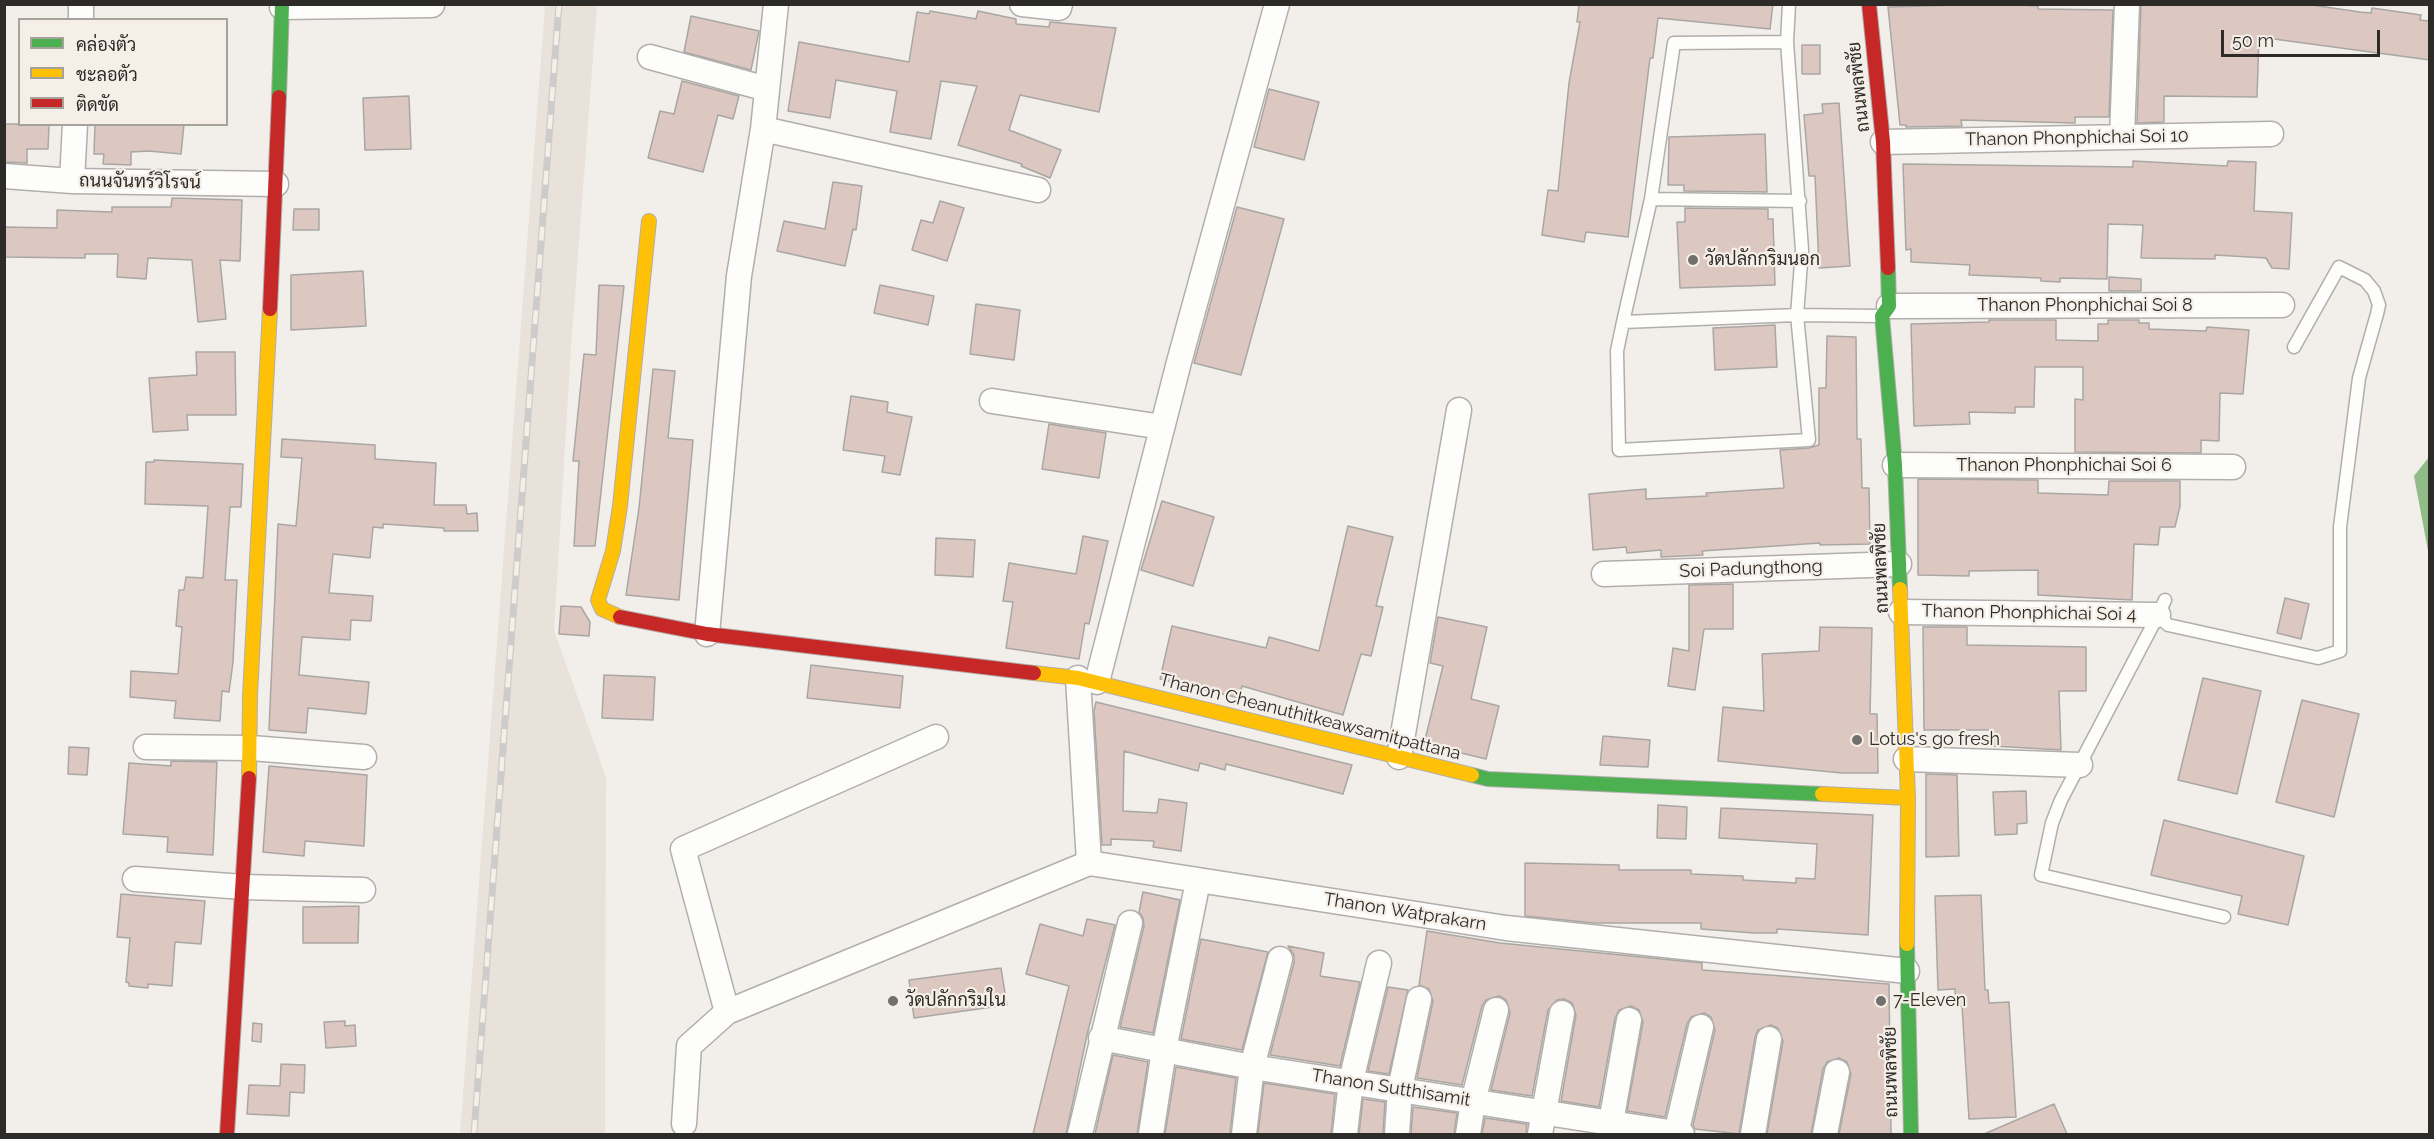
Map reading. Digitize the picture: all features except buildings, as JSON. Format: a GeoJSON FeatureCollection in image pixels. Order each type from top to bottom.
{"type":"FeatureCollection","features":[{"type":"Feature","properties":{"kind":"street"},"geometry":{"type":"LineString","coordinates":[[707,634],[738,276],[763,129],[776,4]]}},
{"type":"Feature","properties":{"kind":"street"},"geometry":{"type":"LineString","coordinates":[[1022,4],[1059,8],[1060,4]]}},
{"type":"Feature","properties":{"kind":"street"},"geometry":{"type":"LineString","coordinates":[[684,1124],[689,1046],[727,1012],[1089,863],[1088,680],[1162,427],[1277,4]]}},
{"type":"Feature","properties":{"kind":"street","name":"ถนนพลพิชัย"},"geometry":{"type":"LineString","coordinates":[[1869,4],[1883,142],[1885,311],[1895,465],[1908,798],[1907,971],[1911,1134]]}},
{"type":"Feature","properties":{"kind":"street"},"geometry":{"type":"LineString","coordinates":[[2122,137],[2127,4]]}},
{"type":"Feature","properties":{"kind":"street"},"geometry":{"type":"LineString","coordinates":[[227,1134],[251,748],[250,696],[276,184],[282,6],[432,5]]}},
{"type":"Feature","properties":{"kind":"street"},"geometry":{"type":"LineString","coordinates":[[650,57],[767,89]]}},
{"type":"Feature","properties":{"kind":"street"},"geometry":{"type":"LineString","coordinates":[[72,181],[75,126]]}},
{"type":"Feature","properties":{"kind":"street"},"geometry":{"type":"LineString","coordinates":[[763,129],[1038,190]]}},
{"type":"Feature","properties":{"kind":"street","name":"Thanon Phonphichai Soi 10"},"geometry":{"type":"LineString","coordinates":[[1883,142],[2271,134]]}},
{"type":"Feature","properties":{"kind":"street","name":"ถนนจันทร์วิโรจน์"},"geometry":{"type":"LineString","coordinates":[[4,176],[72,181],[276,184]]}},
{"type":"Feature","properties":{"kind":"street","name":"Thanon Cheanuthitkeawsamitpattana"},"geometry":{"type":"LineString","coordinates":[[649,221],[620,506],[613,551],[600,587],[598,600],[602,609],[625,619],[707,634],[1088,680],[1488,779],[1908,798]]}},
{"type":"Feature","properties":{"kind":"street","name":"Thanon Phonphichai Soi 8"},"geometry":{"type":"LineString","coordinates":[[1885,311],[2282,305]]}},
{"type":"Feature","properties":{"kind":"street"},"geometry":{"type":"LineString","coordinates":[[992,401],[1162,427]]}},
{"type":"Feature","properties":{"kind":"street"},"geometry":{"type":"LineString","coordinates":[[1399,757],[1459,410]]}},
{"type":"Feature","properties":{"kind":"street","name":"Thanon Phonphichai Soi 6"},"geometry":{"type":"LineString","coordinates":[[1895,465],[2233,467]]}},
{"type":"Feature","properties":{"kind":"street","name":"Soi Padungthong"},"geometry":{"type":"LineString","coordinates":[[1604,574],[1899,564]]}},
{"type":"Feature","properties":{"kind":"street","name":"Thanon Phonphichai Soi 4"},"geometry":{"type":"LineString","coordinates":[[1901,612],[2162,608]]}},
{"type":"Feature","properties":{"kind":"street"},"geometry":{"type":"LineString","coordinates":[[727,1012],[683,849],[936,737]]}},
{"type":"Feature","properties":{"kind":"street"},"geometry":{"type":"LineString","coordinates":[[146,747],[251,748],[364,756]]}},
{"type":"Feature","properties":{"kind":"street"},"geometry":{"type":"LineString","coordinates":[[1906,759],[2080,765]]}},
{"type":"Feature","properties":{"kind":"street","name":"Thanon Watprakarn"},"geometry":{"type":"LineString","coordinates":[[1089,863],[1506,928],[1907,971]]}},
{"type":"Feature","properties":{"kind":"street"},"geometry":{"type":"LineString","coordinates":[[135,879],[243,887],[363,890]]}},
{"type":"Feature","properties":{"kind":"street"},"geometry":{"type":"LineString","coordinates":[[1151,1134],[1164,1050],[1198,881]]}},
{"type":"Feature","properties":{"kind":"street"},"geometry":{"type":"LineString","coordinates":[[1080,1134],[1130,923]]}},
{"type":"Feature","properties":{"kind":"street"},"geometry":{"type":"LineString","coordinates":[[1244,1134],[1252,1067],[1280,959]]}},
{"type":"Feature","properties":{"kind":"street"},"geometry":{"type":"LineString","coordinates":[[1345,1134],[1351,1081],[1379,963]]}},
{"type":"Feature","properties":{"kind":"street"},"geometry":{"type":"LineString","coordinates":[[1397,1134],[1400,1089],[1419,999]]}},
{"type":"Feature","properties":{"kind":"street"},"geometry":{"type":"LineString","coordinates":[[1468,1134],[1473,1102],[1496,1010]]}},
{"type":"Feature","properties":{"kind":"street"},"geometry":{"type":"LineString","coordinates":[[1541,1123],[1562,1013]]}},
{"type":"Feature","properties":{"kind":"street"},"geometry":{"type":"LineString","coordinates":[[1610,1129],[1629,1020]]}},
{"type":"Feature","properties":{"kind":"street"},"geometry":{"type":"LineString","coordinates":[[1678,1134],[1701,1027]]}},
{"type":"Feature","properties":{"kind":"street","name":"Thanon Sutthisamit"},"geometry":{"type":"LineString","coordinates":[[1101,1038],[1252,1067],[1473,1102],[1541,1123],[1678,1134]]}},
{"type":"Feature","properties":{"kind":"street"},"geometry":{"type":"LineString","coordinates":[[1753,1134],[1769,1040]]}},
{"type":"Feature","properties":{"kind":"street"},"geometry":{"type":"LineString","coordinates":[[1825,1134],[1837,1072]]}},
{"type":"Feature","properties":{"kind":"lane"},"geometry":{"type":"LineString","coordinates":[[1786,42],[1674,43],[1651,199],[1617,351],[1619,450],[1809,440],[1797,315],[1802,249],[1786,42],[1790,4]]}},
{"type":"Feature","properties":{"kind":"lane"},"geometry":{"type":"LineString","coordinates":[[1651,199],[1800,201]]}},
{"type":"Feature","properties":{"kind":"lane"},"geometry":{"type":"LineString","coordinates":[[2162,608],[2168,625],[2318,658],[2340,651],[2340,527],[2359,378],[2379,305],[2374,291],[2365,280],[2339,267],[2294,347]]}},
{"type":"Feature","properties":{"kind":"lane"},"geometry":{"type":"LineString","coordinates":[[1623,322],[1885,311]]}},
{"type":"Feature","properties":{"kind":"lane"},"geometry":{"type":"LineString","coordinates":[[2162,608],[2052,823],[2041,875],[2224,917]]}},
{"type":"Feature","properties":{"kind":"shaded area"},"geometry":{"type":"Polygon","coordinates":[[[545,5],[597,5],[571,348],[554,630],[606,777],[605,1134],[460,1134],[545,5]]]}},
{"type":"Feature","properties":{"kind":"shaded area"},"geometry":{"type":"Polygon","coordinates":[[[2429,457],[2429,556],[2414,476],[2429,457]]]}},
{"type":"Feature","properties":{"kind":"railway"},"geometry":{"type":"LineString","coordinates":[[474,1134],[559,4]]}},
{"type":"Feature","properties":{"kind":"traffic: fast"},"geometry":{"type":"LineString","coordinates":[[279,97],[282,4]]}},
{"type":"Feature","properties":{"kind":"traffic: fast"},"geometry":{"type":"LineString","coordinates":[[1888,268],[1889,306],[1882,316],[1895,465],[1900,589]]}},
{"type":"Feature","properties":{"kind":"traffic: fast"},"geometry":{"type":"LineString","coordinates":[[1472,775],[1488,779],[1822,794]]}},
{"type":"Feature","properties":{"kind":"traffic: fast"},"geometry":{"type":"LineString","coordinates":[[1907,944],[1911,1134]]}},
{"type":"Feature","properties":{"kind":"traffic: slow"},"geometry":{"type":"LineString","coordinates":[[620,617],[602,609],[598,600],[613,551],[620,506],[649,221]]}},
{"type":"Feature","properties":{"kind":"traffic: slow"},"geometry":{"type":"LineString","coordinates":[[249,778],[250,696],[270,309]]}},
{"type":"Feature","properties":{"kind":"traffic: slow"},"geometry":{"type":"LineString","coordinates":[[1900,589],[1908,798],[1907,944]]}},
{"type":"Feature","properties":{"kind":"traffic: slow"},"geometry":{"type":"LineString","coordinates":[[1034,673],[1078,678],[1472,775]]}},
{"type":"Feature","properties":{"kind":"traffic: slow"},"geometry":{"type":"LineString","coordinates":[[1822,794],[1908,798]]}},
{"type":"Feature","properties":{"kind":"traffic: jam"},"geometry":{"type":"LineString","coordinates":[[1869,4],[1883,142],[1888,268]]}},
{"type":"Feature","properties":{"kind":"traffic: jam"},"geometry":{"type":"LineString","coordinates":[[270,309],[279,97]]}},
{"type":"Feature","properties":{"kind":"traffic: jam"},"geometry":{"type":"LineString","coordinates":[[620,617],[707,634],[1034,673]]}},
{"type":"Feature","properties":{"kind":"traffic: jam"},"geometry":{"type":"LineString","coordinates":[[227,1134],[249,778]]}},
{"type":"Feature","properties":{"kind":"place","name":"วัดปลักกริมนอก"},"geometry":{"type":"Point","coordinates":[1693,260]}},
{"type":"Feature","properties":{"kind":"place","name":"Lotus's go fresh"},"geometry":{"type":"Point","coordinates":[1857,740]}},
{"type":"Feature","properties":{"kind":"place","name":"วัดปลักกริมใน"},"geometry":{"type":"Point","coordinates":[893,1001]}},
{"type":"Feature","properties":{"kind":"place","name":"7-Eleven"},"geometry":{"type":"Point","coordinates":[1881,1001]}}]}
